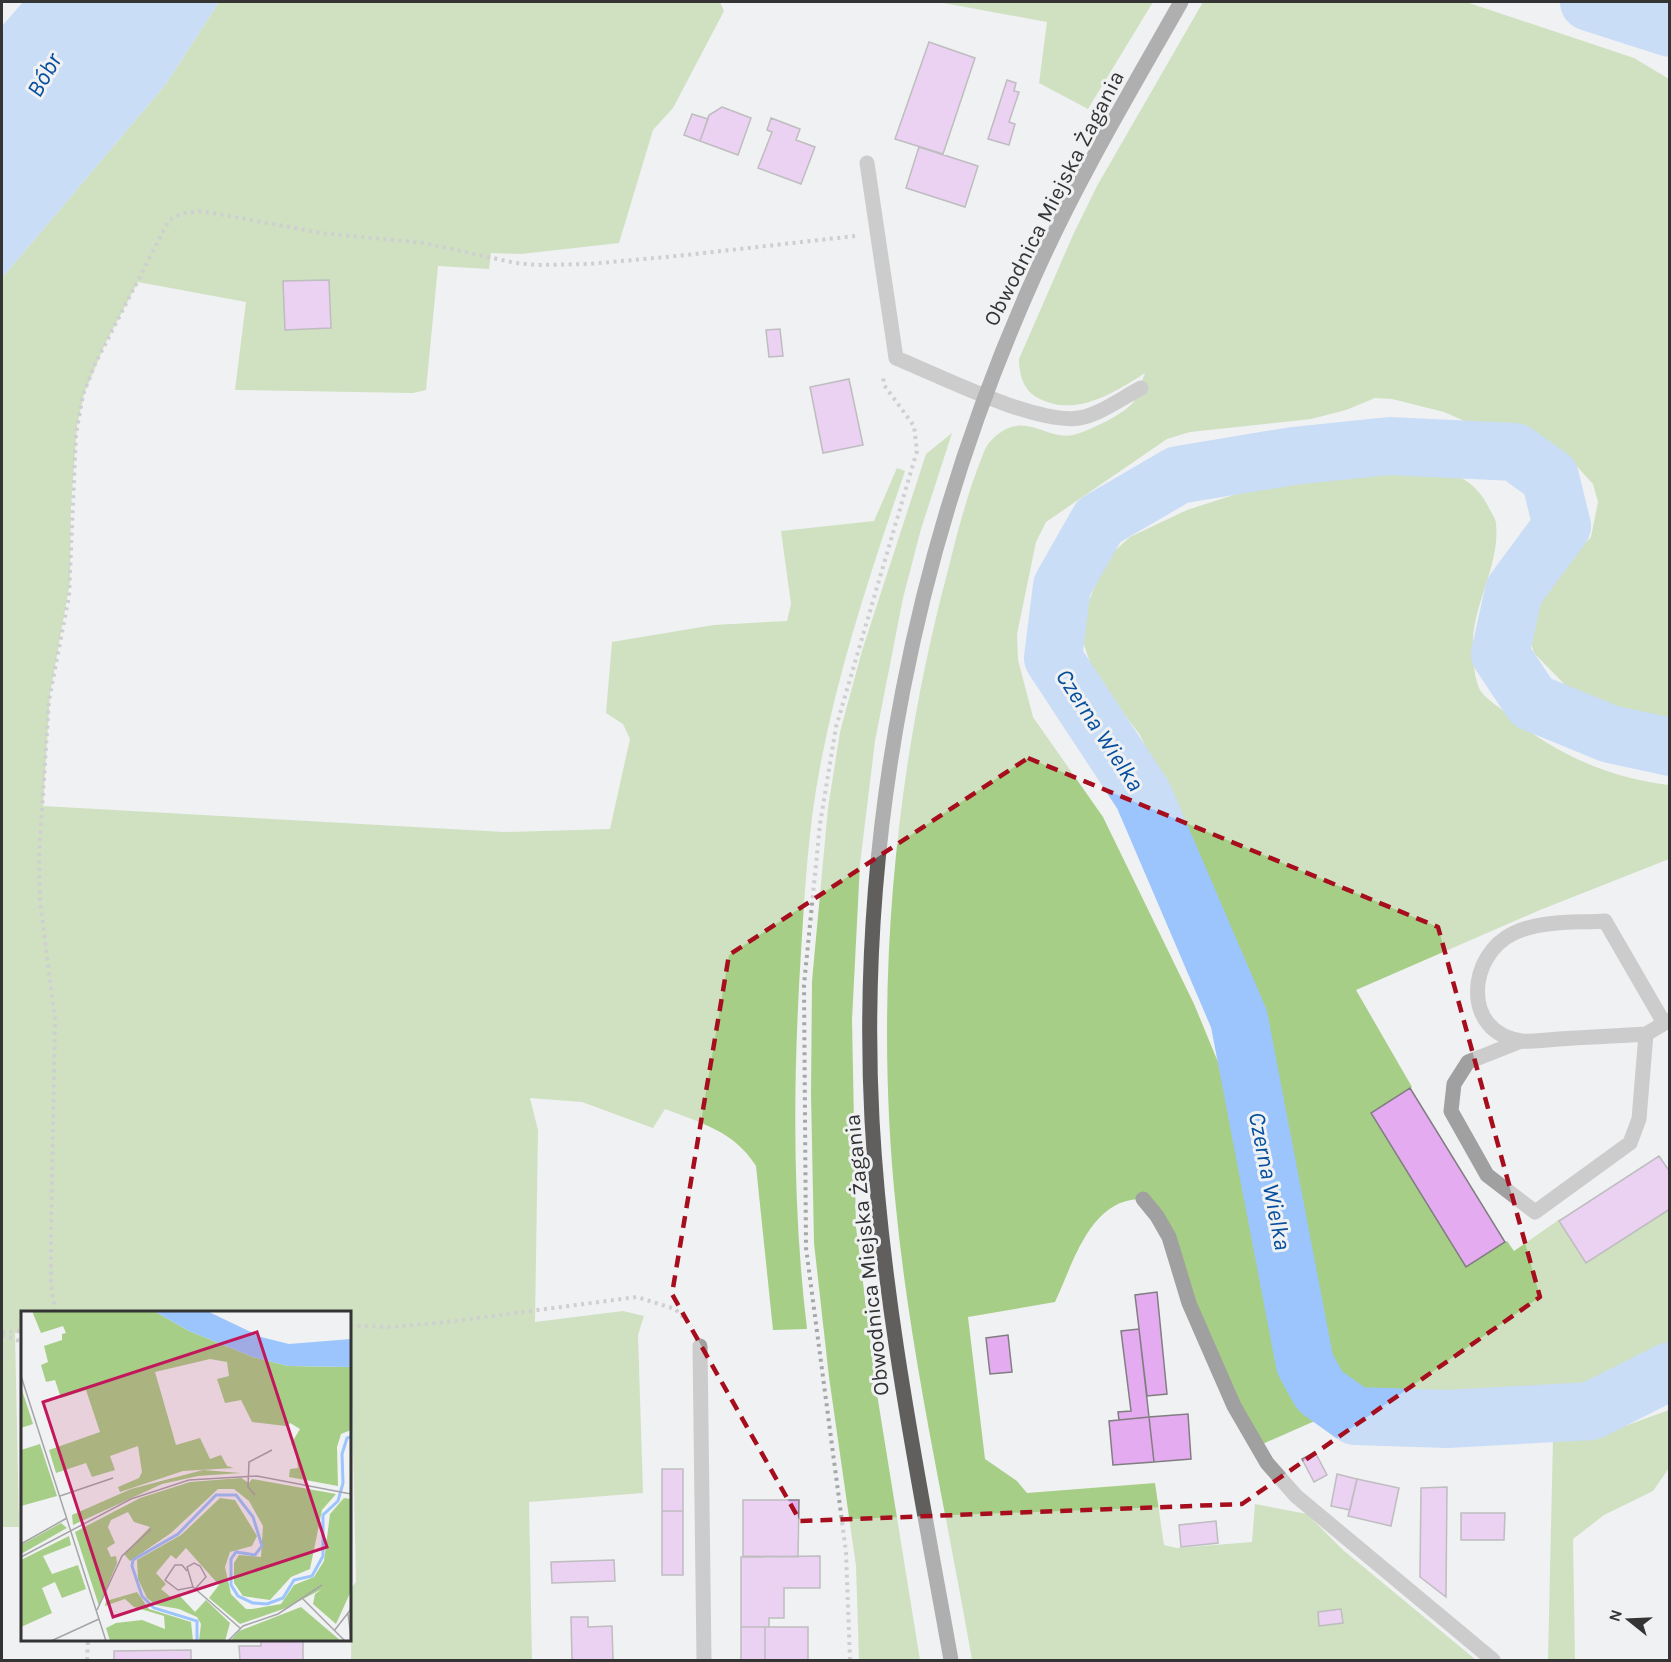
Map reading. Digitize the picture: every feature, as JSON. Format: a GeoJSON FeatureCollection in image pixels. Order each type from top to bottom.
{"type":"FeatureCollection","features":[{"type":"Feature","properties":{"kind":"main road","name":"Obwodnica Miejska Żagania"},"geometry":{"type":"LineString","coordinates":[[951,1660],[897,1357],[885,1265],[872,1120],[871,974],[883,825],[900,705],[920,608],[933,558],[985,394],[1031,283],[1096,151],[1181,2]]}},
{"type":"Feature","properties":{"kind":"street"},"geometry":{"type":"LineString","coordinates":[[867,163],[896,358],[1028,410],[1070,420],[1082,418],[1141,388]]}},
{"type":"Feature","properties":{"kind":"street"},"geometry":{"type":"LineString","coordinates":[[1521,1041],[1493,1030],[1480,1014],[1476,995],[1481,970],[1496,946],[1512,934],[1531,926],[1605,921],[1667,1022],[1646,1034],[1521,1041],[1468,1062],[1454,1084],[1451,1111],[1487,1175],[1535,1212],[1630,1143],[1639,1119],[1646,1034]]}},
{"type":"Feature","properties":{"kind":"street"},"geometry":{"type":"LineString","coordinates":[[1143,1199],[1157,1216],[1169,1237],[1189,1303],[1234,1406],[1267,1463],[1296,1496],[1493,1660]]}},
{"type":"Feature","properties":{"kind":"street"},"geometry":{"type":"LineString","coordinates":[[700,1346],[704,1660]]}},
{"type":"Feature","properties":{"kind":"path"},"geometry":{"type":"LineString","coordinates":[[55,1311],[51,1242],[55,1020],[40,902],[39,857],[50,700],[69,596],[76,434],[83,395],[95,364],[169,220],[183,213],[202,211],[322,233],[423,243],[516,263],[538,265],[589,264],[677,256],[877,234]]}},
{"type":"Feature","properties":{"kind":"path"},"geometry":{"type":"LineString","coordinates":[[850,1660],[846,1552],[806,1248],[804,985],[820,824],[836,727],[917,451],[914,426],[882,380],[896,358]]}},
{"type":"Feature","properties":{"kind":"path"},"geometry":{"type":"LineString","coordinates":[[351,1326],[391,1327],[447,1322],[637,1297],[675,1309],[697,1333],[700,1346]]}},
{"type":"Feature","properties":{"kind":"path"},"geometry":{"type":"LineString","coordinates":[[2,1333],[21,1331]]}},
{"type":"Feature","properties":{"kind":"path"},"geometry":{"type":"LineString","coordinates":[[2,1333],[21,1342]]}},
{"type":"Feature","properties":{"kind":"path"},"geometry":{"type":"LineString","coordinates":[[87,1660],[88,1641]]}},
{"type":"Feature","properties":{"kind":"highlighted area"},"geometry":{"type":"Polygon","coordinates":[[[1028,758],[1438,927],[1540,1297],[1242,1504],[800,1521],[672,1294],[729,955],[1028,758]]]}},
{"type":"Feature","properties":{"kind":"green space"},"geometry":{"type":"Polygon","coordinates":[[[219,2],[720,2],[724,11],[673,108],[653,130],[619,243],[521,254],[491,253],[489,269],[438,266],[426,390],[413,393],[235,390],[246,302],[138,282],[105,344],[84,394],[77,426],[71,507],[70,582],[50,694],[43,806],[504,832],[610,829],[630,739],[623,724],[606,713],[612,642],[714,625],[787,621],[791,604],[781,531],[874,521],[897,468],[905,471],[869,581],[837,692],[820,767],[810,836],[798,999],[795,1094],[796,1188],[807,1329],[773,1330],[756,1166],[738,1144],[704,1124],[665,1109],[653,1128],[582,1102],[530,1098],[538,1130],[535,1322],[623,1311],[644,1316],[638,1335],[643,1493],[529,1502],[532,1660],[351,1660],[352,1587],[356,1582],[351,1311],[21,1311],[21,1333],[15,1333],[19,1527],[2,1527],[2,278],[166,84],[219,2]]]}},
{"type":"Feature","properties":{"kind":"green space"},"geometry":{"type":"Polygon","coordinates":[[[938,2],[1153,2],[1088,109],[1039,83],[1047,22],[938,2]]]}},
{"type":"Feature","properties":{"kind":"green space"},"geometry":{"type":"Polygon","coordinates":[[[1203,2],[1466,2],[1634,58],[1669,79],[1669,726],[1640,720],[1572,692],[1534,653],[1529,637],[1532,612],[1559,571],[1591,537],[1598,502],[1593,484],[1570,459],[1514,433],[1476,426],[1444,412],[1392,399],[1375,398],[1346,410],[1311,419],[1190,432],[1167,439],[1046,522],[1036,542],[1017,634],[1018,660],[1033,717],[1103,817],[1194,1004],[1218,1062],[1237,1126],[1280,1359],[1317,1420],[1258,1446],[1177,1258],[1139,1199],[1122,1202],[1095,1222],[1076,1253],[1055,1302],[968,1317],[985,1459],[1017,1481],[1027,1493],[1155,1483],[1164,1545],[1177,1548],[1252,1542],[1255,1504],[1307,1514],[1343,1550],[1476,1660],[972,1660],[920,1378],[896,1208],[887,1049],[888,968],[901,809],[928,651],[963,514],[984,452],[990,441],[1013,426],[1030,427],[1064,436],[1073,435],[1098,426],[1116,416],[1135,400],[1145,373],[1094,400],[1066,405],[1052,403],[1033,395],[1026,387],[1021,377],[1019,359],[1097,186],[1203,2]]]}},
{"type":"Feature","properties":{"kind":"green space"},"geometry":{"type":"Polygon","coordinates":[[[952,433],[921,529],[903,598],[875,741],[860,864],[852,1020],[856,1227],[877,1394],[920,1660],[859,1660],[856,1566],[829,1377],[814,1243],[811,1094],[812,981],[828,808],[840,732],[862,651],[926,454],[952,433]]]}},
{"type":"Feature","properties":{"kind":"green space"},"geometry":{"type":"Polygon","coordinates":[[[1433,466],[1459,476],[1473,486],[1484,499],[1496,522],[1494,553],[1478,610],[1473,639],[1475,674],[1482,693],[1524,727],[1562,752],[1603,770],[1646,782],[1669,785],[1669,859],[1540,910],[1356,990],[1412,1087],[1371,1113],[1466,1267],[1507,1241],[1514,1251],[1560,1219],[1586,1262],[1669,1208],[1669,1348],[1617,1380],[1531,1401],[1466,1402],[1446,1394],[1378,1395],[1347,1385],[1326,1363],[1316,1333],[1311,1278],[1275,1084],[1251,999],[1216,900],[1140,735],[1094,674],[1082,639],[1082,619],[1109,556],[1130,537],[1187,510],[1268,484],[1383,467],[1433,466]]]}},
{"type":"Feature","properties":{"kind":"green space"},"geometry":{"type":"Polygon","coordinates":[[[1669,1410],[1669,1468],[1653,1491],[1604,1515],[1573,1539],[1575,1660],[1548,1660],[1553,1440],[1614,1430],[1669,1410]]]}},
{"type":"Feature","properties":{"kind":"water","name":"Bóbr"},"geometry":{"type":"Polygon","coordinates":[[[23,2],[219,2],[166,84],[2,278],[2,26],[23,2]]]}},
{"type":"Feature","properties":{"kind":"building"},"geometry":{"type":"Polygon","coordinates":[[[929,42],[975,58],[943,154],[895,139],[929,42]]]}},
{"type":"Feature","properties":{"kind":"building"},"geometry":{"type":"Polygon","coordinates":[[[1007,80],[1016,83],[1014,91],[1019,92],[1009,122],[1015,124],[1009,145],[988,139],[1007,80]]]}},
{"type":"Feature","properties":{"kind":"building"},"geometry":{"type":"Polygon","coordinates":[[[722,107],[751,118],[738,155],[700,141],[709,115],[722,107]]]}},
{"type":"Feature","properties":{"kind":"building"},"geometry":{"type":"Polygon","coordinates":[[[692,114],[708,119],[700,141],[684,135],[692,114]]]}},
{"type":"Feature","properties":{"kind":"building"},"geometry":{"type":"Polygon","coordinates":[[[771,118],[800,129],[796,140],[815,147],[801,184],[758,168],[772,132],[767,130],[771,118]]]}},
{"type":"Feature","properties":{"kind":"building"},"geometry":{"type":"Polygon","coordinates":[[[919,147],[978,166],[965,207],[906,188],[919,147]]]}},
{"type":"Feature","properties":{"kind":"building"},"geometry":{"type":"Polygon","coordinates":[[[329,280],[331,328],[285,330],[283,281],[329,280]]]}},
{"type":"Feature","properties":{"kind":"building"},"geometry":{"type":"Polygon","coordinates":[[[780,329],[783,356],[769,357],[766,330],[780,329]]]}},
{"type":"Feature","properties":{"kind":"building"},"geometry":{"type":"Polygon","coordinates":[[[849,379],[863,445],[823,453],[810,387],[849,379]]]}},
{"type":"Feature","properties":{"kind":"building"},"geometry":{"type":"Polygon","coordinates":[[[1410,1088],[1505,1242],[1466,1267],[1371,1113],[1410,1088]]]}},
{"type":"Feature","properties":{"kind":"building"},"geometry":{"type":"Polygon","coordinates":[[[1659,1156],[1670,1172],[1670,1209],[1586,1263],[1559,1221],[1659,1156]]]}},
{"type":"Feature","properties":{"kind":"building"},"geometry":{"type":"Polygon","coordinates":[[[1157,1292],[1167,1394],[1147,1396],[1135,1295],[1157,1292]]]}},
{"type":"Feature","properties":{"kind":"building"},"geometry":{"type":"Polygon","coordinates":[[[1139,1329],[1149,1417],[1119,1420],[1118,1412],[1131,1411],[1121,1331],[1139,1329]]]}},
{"type":"Feature","properties":{"kind":"building"},"geometry":{"type":"Polygon","coordinates":[[[1008,1335],[1012,1372],[990,1374],[986,1338],[1008,1335]]]}},
{"type":"Feature","properties":{"kind":"building"},"geometry":{"type":"Polygon","coordinates":[[[1188,1414],[1191,1459],[1154,1462],[1149,1417],[1188,1414]]]}},
{"type":"Feature","properties":{"kind":"building"},"geometry":{"type":"Polygon","coordinates":[[[1149,1417],[1154,1462],[1113,1465],[1109,1421],[1149,1417]]]}},
{"type":"Feature","properties":{"kind":"building"},"geometry":{"type":"Polygon","coordinates":[[[1315,1452],[1327,1475],[1314,1482],[1302,1459],[1315,1452]]]}},
{"type":"Feature","properties":{"kind":"building"},"geometry":{"type":"Polygon","coordinates":[[[662,1469],[683,1469],[683,1511],[662,1511],[662,1469]]]}},
{"type":"Feature","properties":{"kind":"building"},"geometry":{"type":"Polygon","coordinates":[[[1337,1474],[1357,1479],[1350,1510],[1331,1506],[1337,1474]]]}},
{"type":"Feature","properties":{"kind":"building"},"geometry":{"type":"Polygon","coordinates":[[[1357,1479],[1399,1488],[1391,1526],[1348,1516],[1357,1479]]]}},
{"type":"Feature","properties":{"kind":"building"},"geometry":{"type":"Polygon","coordinates":[[[1447,1487],[1446,1597],[1420,1577],[1421,1488],[1447,1487]]]}},
{"type":"Feature","properties":{"kind":"building"},"geometry":{"type":"Polygon","coordinates":[[[743,1500],[799,1500],[798,1557],[743,1556],[743,1500]]]}},
{"type":"Feature","properties":{"kind":"building"},"geometry":{"type":"Polygon","coordinates":[[[662,1511],[683,1511],[683,1575],[662,1575],[662,1511]]]}},
{"type":"Feature","properties":{"kind":"building"},"geometry":{"type":"Polygon","coordinates":[[[1461,1513],[1505,1513],[1504,1540],[1461,1540],[1461,1513]]]}},
{"type":"Feature","properties":{"kind":"building"},"geometry":{"type":"Polygon","coordinates":[[[1216,1521],[1218,1543],[1181,1547],[1179,1525],[1216,1521]]]}},
{"type":"Feature","properties":{"kind":"building"},"geometry":{"type":"Polygon","coordinates":[[[820,1556],[820,1588],[784,1588],[784,1618],[769,1618],[769,1627],[741,1627],[741,1557],[820,1556]]]}},
{"type":"Feature","properties":{"kind":"building"},"geometry":{"type":"Polygon","coordinates":[[[614,1560],[615,1581],[552,1583],[551,1562],[614,1560]]]}},
{"type":"Feature","properties":{"kind":"building"},"geometry":{"type":"Polygon","coordinates":[[[1341,1609],[1343,1623],[1319,1626],[1318,1612],[1341,1609]]]}},
{"type":"Feature","properties":{"kind":"building"},"geometry":{"type":"Polygon","coordinates":[[[571,1617],[588,1617],[588,1627],[612,1626],[613,1660],[572,1660],[571,1617]]]}},
{"type":"Feature","properties":{"kind":"building"},"geometry":{"type":"Polygon","coordinates":[[[741,1627],[765,1627],[765,1660],[741,1660],[741,1627]]]}},
{"type":"Feature","properties":{"kind":"building"},"geometry":{"type":"Polygon","coordinates":[[[765,1627],[808,1627],[808,1660],[765,1660],[765,1627]]]}},
{"type":"Feature","properties":{"kind":"building"},"geometry":{"type":"Polygon","coordinates":[[[261,1641],[303,1641],[303,1660],[240,1660],[239,1646],[261,1646],[261,1641]]]}},
{"type":"Feature","properties":{"kind":"building"},"geometry":{"type":"Polygon","coordinates":[[[191,1650],[191,1660],[114,1660],[114,1651],[191,1650]]]}},
{"type":"Feature","properties":{"kind":"waterway","name":"Czerna Wielka"},"geometry":{"type":"LineString","coordinates":[[1589,2],[1670,28]]}},
{"type":"Feature","properties":{"kind":"waterway","name":"Czerna Wielka"},"geometry":{"type":"LineString","coordinates":[[1670,747],[1610,734],[1532,702],[1500,654],[1514,591],[1562,526],[1550,477],[1515,452],[1389,446],[1293,456],[1178,475],[1099,521],[1062,586],[1053,658],[1143,795],[1239,1019],[1305,1364],[1320,1391],[1355,1416],[1447,1419],[1591,1411],[1670,1371]]}}]}
